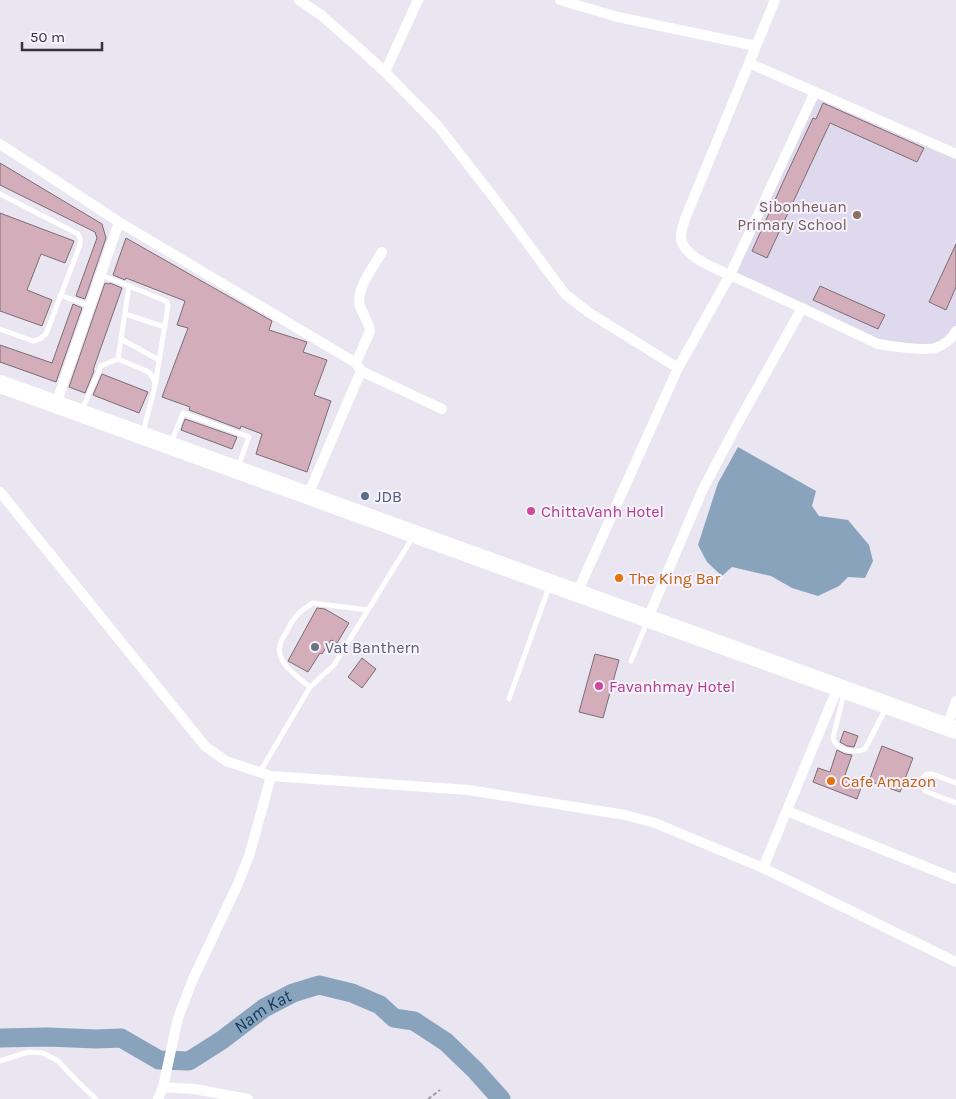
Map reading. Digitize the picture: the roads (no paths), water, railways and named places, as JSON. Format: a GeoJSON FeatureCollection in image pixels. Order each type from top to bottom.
{"type":"FeatureCollection","features":[{"type":"Feature","properties":{"kind":"highway"},"geometry":{"type":"LineString","coordinates":[[0,384],[952,728]]}},
{"type":"Feature","properties":{"kind":"street"},"geometry":{"type":"LineString","coordinates":[[299,0],[321,15],[385,72],[438,126],[565,294],[588,312],[678,368]]}},
{"type":"Feature","properties":{"kind":"street"},"geometry":{"type":"LineString","coordinates":[[385,72],[418,0]]}},
{"type":"Feature","properties":{"kind":"street"},"geometry":{"type":"LineString","coordinates":[[560,0],[618,17],[756,46]]}},
{"type":"Feature","properties":{"kind":"street"},"geometry":{"type":"LineString","coordinates":[[775,0],[685,218],[681,238],[686,250],[702,261],[730,275],[878,344],[890,347],[933,349],[945,344],[956,330]]}},
{"type":"Feature","properties":{"kind":"street"},"geometry":{"type":"LineString","coordinates":[[749,63],[956,154]]}},
{"type":"Feature","properties":{"kind":"street"},"geometry":{"type":"LineString","coordinates":[[577,593],[678,368],[730,275],[815,92]]}},
{"type":"Feature","properties":{"kind":"street"},"geometry":{"type":"LineString","coordinates":[[0,144],[119,222],[358,367],[442,410]]}},
{"type":"Feature","properties":{"kind":"street"},"geometry":{"type":"LineString","coordinates":[[56,404],[119,222]]}},
{"type":"Feature","properties":{"kind":"street"},"geometry":{"type":"LineString","coordinates":[[308,496],[370,331],[360,306],[359,298],[362,287],[382,252]]}},
{"type":"Feature","properties":{"kind":"street"},"geometry":{"type":"LineString","coordinates":[[648,618],[703,489],[802,308]]}},
{"type":"Feature","properties":{"kind":"street"},"geometry":{"type":"LineString","coordinates":[[0,492],[205,746],[226,761],[270,776],[469,790],[625,815],[655,823],[763,868],[956,962]]}},
{"type":"Feature","properties":{"kind":"street"},"geometry":{"type":"LineString","coordinates":[[763,868],[842,689]]}},
{"type":"Feature","properties":{"kind":"street"},"geometry":{"type":"LineString","coordinates":[[952,728],[956,701]]}},
{"type":"Feature","properties":{"kind":"street"},"geometry":{"type":"LineString","coordinates":[[158,1099],[168,1067],[178,1018],[193,979],[237,886],[250,853],[270,776]]}},
{"type":"Feature","properties":{"kind":"street"},"geometry":{"type":"LineString","coordinates":[[787,811],[956,879]]}},
{"type":"Feature","properties":{"kind":"street"},"geometry":{"type":"LineString","coordinates":[[163,1087],[194,1089],[248,1099]]}},
{"type":"Feature","properties":{"kind":"lane"},"geometry":{"type":"LineString","coordinates":[[0,194],[78,234],[80,239],[80,245],[46,334],[40,339],[33,341],[0,329]]}},
{"type":"Feature","properties":{"kind":"lane"},"geometry":{"type":"LineString","coordinates":[[101,275],[167,302],[168,306],[155,386],[142,436]]}},
{"type":"Feature","properties":{"kind":"lane"},"geometry":{"type":"LineString","coordinates":[[118,359],[129,286]]}},
{"type":"Feature","properties":{"kind":"lane"},"geometry":{"type":"LineString","coordinates":[[60,295],[90,306]]}},
{"type":"Feature","properties":{"kind":"lane"},"geometry":{"type":"LineString","coordinates":[[125,314],[165,327]]}},
{"type":"Feature","properties":{"kind":"lane"},"geometry":{"type":"LineString","coordinates":[[121,339],[159,360]]}},
{"type":"Feature","properties":{"kind":"lane"},"geometry":{"type":"LineString","coordinates":[[81,413],[102,366],[118,359],[149,372],[155,386]]}},
{"type":"Feature","properties":{"kind":"lane"},"geometry":{"type":"LineString","coordinates":[[170,445],[183,413],[249,437],[237,470]]}},
{"type":"Feature","properties":{"kind":"lane"},"geometry":{"type":"LineString","coordinates":[[260,772],[310,688],[334,665],[415,534]]}},
{"type":"Feature","properties":{"kind":"lane"},"geometry":{"type":"LineString","coordinates":[[509,699],[550,583]]}},
{"type":"Feature","properties":{"kind":"lane"},"geometry":{"type":"LineString","coordinates":[[310,688],[288,669],[281,657],[279,647],[290,625],[306,607],[314,603],[368,610]]}},
{"type":"Feature","properties":{"kind":"lane"},"geometry":{"type":"LineString","coordinates":[[631,661],[648,618]]}},
{"type":"Feature","properties":{"kind":"lane"},"geometry":{"type":"LineString","coordinates":[[842,689],[833,738],[834,743],[838,747],[853,752],[860,752],[865,749],[888,705]]}},
{"type":"Feature","properties":{"kind":"lane"},"geometry":{"type":"LineString","coordinates":[[956,783],[932,774],[926,774],[921,781],[925,791],[956,803]]}},
{"type":"Feature","properties":{"kind":"lane"},"geometry":{"type":"LineString","coordinates":[[0,1061],[28,1052],[43,1053],[58,1061],[96,1099]]}},
{"type":"Feature","properties":{"kind":"water"},"geometry":{"type":"Polygon","coordinates":[[[738,447],[816,491],[812,506],[819,516],[848,520],[869,545],[873,561],[865,578],[848,577],[839,586],[818,596],[792,588],[771,576],[732,567],[722,576],[707,562],[698,545],[718,483],[738,447]]]}},
{"type":"Feature","properties":{"kind":"waterway","name":"Nam Kat"},"geometry":{"type":"LineString","coordinates":[[0,1038],[121,1038],[159,1060],[189,1061],[222,1040],[264,1008],[293,993],[319,985],[352,993],[380,1005],[394,1018],[414,1021],[446,1042],[501,1099]]}},
{"type":"Feature","properties":{"kind":"place","name":"Sibonheuan Primary School"},"geometry":{"type":"Point","coordinates":[857,215]}},
{"type":"Feature","properties":{"kind":"place","name":"JDB"},"geometry":{"type":"Point","coordinates":[365,496]}},
{"type":"Feature","properties":{"kind":"place","name":"ChittaVanh Hotel"},"geometry":{"type":"Point","coordinates":[531,511]}},
{"type":"Feature","properties":{"kind":"place","name":"The King Bar"},"geometry":{"type":"Point","coordinates":[619,578]}},
{"type":"Feature","properties":{"kind":"place","name":"Vat Banthern"},"geometry":{"type":"Point","coordinates":[315,647]}},
{"type":"Feature","properties":{"kind":"place","name":"Favanhmay Hotel"},"geometry":{"type":"Point","coordinates":[599,686]}},
{"type":"Feature","properties":{"kind":"place","name":"Cafe Amazon"},"geometry":{"type":"Point","coordinates":[831,781]}}]}
